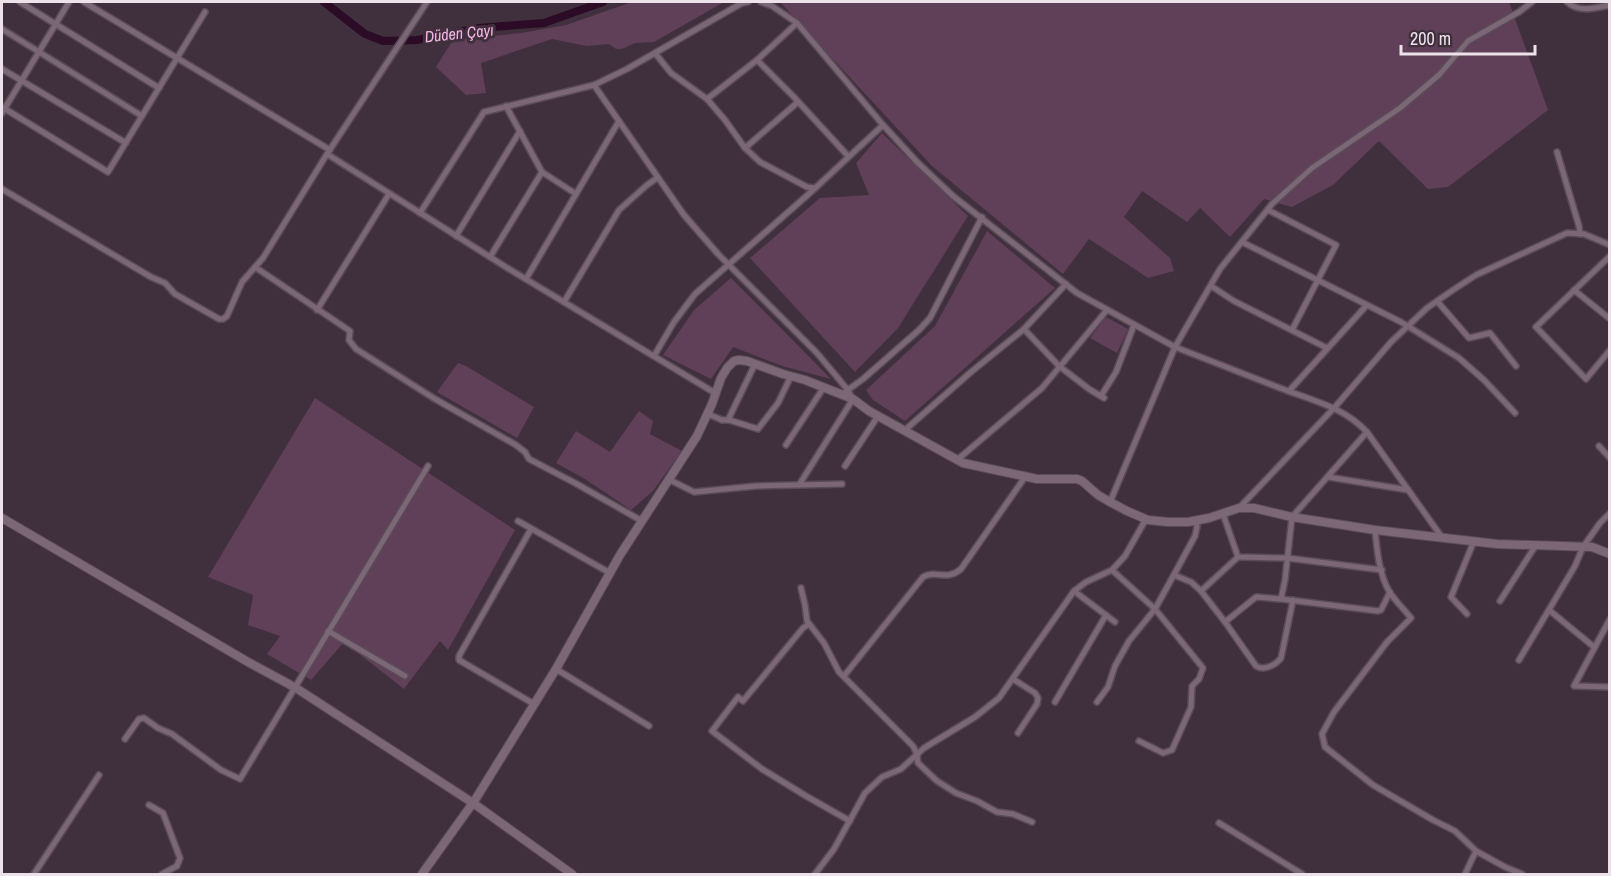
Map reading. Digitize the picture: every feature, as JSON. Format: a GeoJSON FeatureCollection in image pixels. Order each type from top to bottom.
{"type":"FeatureCollection","features":[{"type":"Feature","properties":{"kind":"street"},"geometry":{"type":"LineString","coordinates":[[20,2],[159,88]]}},
{"type":"Feature","properties":{"kind":"street"},"geometry":{"type":"LineString","coordinates":[[69,2],[2,110],[108,172],[205,12]]}},
{"type":"Feature","properties":{"kind":"street"},"geometry":{"type":"LineString","coordinates":[[84,2],[328,152],[456,236],[715,393]]}},
{"type":"Feature","properties":{"kind":"street"},"geometry":{"type":"LineString","coordinates":[[2,189],[150,278],[165,283],[175,294],[219,319],[223,319],[227,316],[242,282],[263,258],[328,152],[427,2]]}},
{"type":"Feature","properties":{"kind":"street"},"geometry":{"type":"LineString","coordinates":[[420,213],[484,112],[594,85],[627,69],[742,3],[748,2]]}},
{"type":"Feature","properties":{"kind":"street"},"geometry":{"type":"LineString","coordinates":[[761,2],[772,6],[797,23],[918,164],[953,196],[1077,293],[1175,347],[1289,392],[1335,407],[1359,424],[1441,536]]}},
{"type":"Feature","properties":{"kind":"street"},"geometry":{"type":"LineString","coordinates":[[1110,502],[1175,347],[1220,269],[1268,210],[1312,168],[1400,108],[1439,75],[1468,41],[1532,2]]}},
{"type":"Feature","properties":{"kind":"street"},"geometry":{"type":"LineString","coordinates":[[1567,2],[1586,10],[1610,5]]}},
{"type":"Feature","properties":{"kind":"street"},"geometry":{"type":"LineString","coordinates":[[707,99],[757,60],[797,23]]}},
{"type":"Feature","properties":{"kind":"street"},"geometry":{"type":"LineString","coordinates":[[2,29],[142,116]]}},
{"type":"Feature","properties":{"kind":"street"},"geometry":{"type":"LineString","coordinates":[[655,53],[670,73],[707,99],[745,148],[760,162],[807,187],[815,188]]}},
{"type":"Feature","properties":{"kind":"street"},"geometry":{"type":"LineString","coordinates":[[757,60],[848,156]]}},
{"type":"Feature","properties":{"kind":"street"},"geometry":{"type":"LineString","coordinates":[[2,69],[126,143]]}},
{"type":"Feature","properties":{"kind":"street"},"geometry":{"type":"LineString","coordinates":[[594,85],[684,215],[817,353],[845,392],[878,416],[957,460],[977,467],[1025,477],[1047,480],[1077,479],[1110,502],[1146,519],[1168,522],[1196,520],[1239,508],[1254,508],[1292,517],[1376,530],[1497,544],[1592,547],[1610,554]]}},
{"type":"Feature","properties":{"kind":"street"},"geometry":{"type":"LineString","coordinates":[[745,148],[798,102]]}},
{"type":"Feature","properties":{"kind":"street"},"geometry":{"type":"LineString","coordinates":[[506,106],[542,172],[576,194]]}},
{"type":"Feature","properties":{"kind":"street"},"geometry":{"type":"LineString","coordinates":[[526,279],[619,121]]}},
{"type":"Feature","properties":{"kind":"street"},"geometry":{"type":"LineString","coordinates":[[654,356],[674,322],[695,294],[883,125]]}},
{"type":"Feature","properties":{"kind":"street"},"geometry":{"type":"LineString","coordinates":[[456,236],[520,131]]}},
{"type":"Feature","properties":{"kind":"street"},"geometry":{"type":"LineString","coordinates":[[1557,152],[1580,234]]}},
{"type":"Feature","properties":{"kind":"street"},"geometry":{"type":"LineString","coordinates":[[490,257],[542,172]]}},
{"type":"Feature","properties":{"kind":"street"},"geometry":{"type":"LineString","coordinates":[[564,302],[619,210],[647,184],[657,178]]}},
{"type":"Feature","properties":{"kind":"street"},"geometry":{"type":"LineString","coordinates":[[317,310],[389,194]]}},
{"type":"Feature","properties":{"kind":"street"},"geometry":{"type":"LineString","coordinates":[[1268,210],[1336,245],[1292,330]]}},
{"type":"Feature","properties":{"kind":"street"},"geometry":{"type":"LineString","coordinates":[[422,874],[473,802],[556,669],[610,573],[697,436],[727,368],[734,361],[747,361],[845,392],[863,379],[930,318],[982,217]]}},
{"type":"Feature","properties":{"kind":"street"},"geometry":{"type":"LineString","coordinates":[[1239,508],[1335,407],[1391,342],[1437,301],[1476,275],[1567,233],[1584,234],[1610,245]]}},
{"type":"Feature","properties":{"kind":"street"},"geometry":{"type":"LineString","coordinates":[[1242,242],[1407,326],[1459,358],[1471,367],[1515,413]]}},
{"type":"Feature","properties":{"kind":"street"},"geometry":{"type":"LineString","coordinates":[[1610,256],[1536,327],[1586,379],[1610,350]]}},
{"type":"Feature","properties":{"kind":"street"},"geometry":{"type":"LineString","coordinates":[[255,267],[350,331],[349,340],[356,349],[435,399],[516,445],[525,452],[529,459],[642,521]]}},
{"type":"Feature","properties":{"kind":"street"},"geometry":{"type":"LineString","coordinates":[[905,430],[1024,329],[1066,284]]}},
{"type":"Feature","properties":{"kind":"street"},"geometry":{"type":"LineString","coordinates":[[1211,286],[1234,301],[1328,348]]}},
{"type":"Feature","properties":{"kind":"street"},"geometry":{"type":"LineString","coordinates":[[1574,290],[1610,320]]}},
{"type":"Feature","properties":{"kind":"street"},"geometry":{"type":"LineString","coordinates":[[1437,301],[1469,338],[1490,333],[1516,366]]}},
{"type":"Feature","properties":{"kind":"street"},"geometry":{"type":"LineString","coordinates":[[1289,392],[1366,306]]}},
{"type":"Feature","properties":{"kind":"street"},"geometry":{"type":"LineString","coordinates":[[957,460],[1042,388],[1107,310]]}},
{"type":"Feature","properties":{"kind":"street"},"geometry":{"type":"LineString","coordinates":[[1024,329],[1059,366],[1102,397],[1116,372],[1134,325]]}},
{"type":"Feature","properties":{"kind":"street"},"geometry":{"type":"LineString","coordinates":[[728,420],[755,364]]}},
{"type":"Feature","properties":{"kind":"street"},"geometry":{"type":"LineString","coordinates":[[708,414],[722,420],[759,429],[777,403],[790,376]]}},
{"type":"Feature","properties":{"kind":"street"},"geometry":{"type":"LineString","coordinates":[[786,445],[824,387]]}},
{"type":"Feature","properties":{"kind":"street"},"geometry":{"type":"LineString","coordinates":[[799,485],[853,399]]}},
{"type":"Feature","properties":{"kind":"street"},"geometry":{"type":"LineString","coordinates":[[845,466],[878,416]]}},
{"type":"Feature","properties":{"kind":"street"},"geometry":{"type":"LineString","coordinates":[[1281,599],[1292,517],[1367,432]]}},
{"type":"Feature","properties":{"kind":"street"},"geometry":{"type":"LineString","coordinates":[[1599,446],[1610,458]]}},
{"type":"Feature","properties":{"kind":"street"},"geometry":{"type":"LineString","coordinates":[[125,739],[139,718],[144,718],[172,734],[221,770],[240,779],[428,466]]}},
{"type":"Feature","properties":{"kind":"street"},"geometry":{"type":"LineString","coordinates":[[844,676],[923,577],[930,574],[949,576],[961,569],[1025,477]]}},
{"type":"Feature","properties":{"kind":"street"},"geometry":{"type":"LineString","coordinates":[[1328,477],[1408,490]]}},
{"type":"Feature","properties":{"kind":"street"},"geometry":{"type":"LineString","coordinates":[[668,479],[694,492],[756,486],[842,484]]}},
{"type":"Feature","properties":{"kind":"street"},"geometry":{"type":"LineString","coordinates":[[1520,660],[1575,566],[1583,547],[1610,513]]}},
{"type":"Feature","properties":{"kind":"street"},"geometry":{"type":"LineString","coordinates":[[1223,514],[1239,557]]}},
{"type":"Feature","properties":{"kind":"street"},"geometry":{"type":"LineString","coordinates":[[2,518],[296,688],[473,802],[572,874]]}},
{"type":"Feature","properties":{"kind":"street"},"geometry":{"type":"LineString","coordinates":[[815,874],[834,849],[865,793],[882,777],[901,769],[924,748],[975,717],[999,698],[1074,591],[1086,582],[1112,570],[1125,556],[1146,519]]}},
{"type":"Feature","properties":{"kind":"street"},"geometry":{"type":"LineString","coordinates":[[1097,702],[1108,687],[1115,666],[1129,641],[1155,609],[1174,575],[1195,536],[1196,520]]}},
{"type":"Feature","properties":{"kind":"street"},"geometry":{"type":"LineString","coordinates":[[518,521],[610,573]]}},
{"type":"Feature","properties":{"kind":"street"},"geometry":{"type":"LineString","coordinates":[[531,529],[459,656],[459,660],[534,704]]}},
{"type":"Feature","properties":{"kind":"street"},"geometry":{"type":"LineString","coordinates":[[1376,530],[1377,549],[1390,592],[1411,618],[1387,642],[1334,712],[1322,734],[1325,747],[1373,785],[1455,831],[1476,851],[1522,874]]}},
{"type":"Feature","properties":{"kind":"street"},"geometry":{"type":"LineString","coordinates":[[1467,614],[1451,597],[1474,541]]}},
{"type":"Feature","properties":{"kind":"street"},"geometry":{"type":"LineString","coordinates":[[1500,601],[1536,545]]}},
{"type":"Feature","properties":{"kind":"street"},"geometry":{"type":"LineString","coordinates":[[1201,591],[1239,557],[1287,558],[1382,570]]}},
{"type":"Feature","properties":{"kind":"street"},"geometry":{"type":"LineString","coordinates":[[1112,570],[1155,609],[1203,668],[1192,686],[1191,707],[1172,750],[1163,753],[1139,741]]}},
{"type":"Feature","properties":{"kind":"street"},"geometry":{"type":"LineString","coordinates":[[1174,575],[1191,582],[1201,591],[1226,621],[1256,666],[1264,669],[1277,663],[1281,658],[1293,600]]}},
{"type":"Feature","properties":{"kind":"street"},"geometry":{"type":"LineString","coordinates":[[801,588],[807,621],[824,643],[839,672],[913,746],[918,763],[937,781],[956,793],[998,812],[1013,814],[1032,822]]}},
{"type":"Feature","properties":{"kind":"street"},"geometry":{"type":"LineString","coordinates":[[1074,591],[1115,622]]}},
{"type":"Feature","properties":{"kind":"street"},"geometry":{"type":"LineString","coordinates":[[1226,621],[1256,597],[1378,611],[1381,610],[1390,592]]}},
{"type":"Feature","properties":{"kind":"street"},"geometry":{"type":"LineString","coordinates":[[1549,610],[1594,647]]}},
{"type":"Feature","properties":{"kind":"street"},"geometry":{"type":"LineString","coordinates":[[1055,702],[1106,615]]}},
{"type":"Feature","properties":{"kind":"street"},"geometry":{"type":"LineString","coordinates":[[1610,620],[1574,686],[1610,687]]}},
{"type":"Feature","properties":{"kind":"street"},"geometry":{"type":"LineString","coordinates":[[809,624],[803,628],[743,701],[738,697],[712,731],[762,769],[850,820]]}},
{"type":"Feature","properties":{"kind":"street"},"geometry":{"type":"LineString","coordinates":[[328,631],[405,676]]}},
{"type":"Feature","properties":{"kind":"street"},"geometry":{"type":"LineString","coordinates":[[556,669],[650,726]]}},
{"type":"Feature","properties":{"kind":"street"},"geometry":{"type":"LineString","coordinates":[[1013,678],[1035,693],[1038,698],[1037,704],[1018,733]]}},
{"type":"Feature","properties":{"kind":"street"},"geometry":{"type":"LineString","coordinates":[[34,874],[99,775]]}},
{"type":"Feature","properties":{"kind":"street"},"geometry":{"type":"LineString","coordinates":[[149,805],[164,813],[180,858],[177,866],[162,874]]}},
{"type":"Feature","properties":{"kind":"street"},"geometry":{"type":"LineString","coordinates":[[1219,823],[1302,874]]}},
{"type":"Feature","properties":{"kind":"street"},"geometry":{"type":"LineString","coordinates":[[1465,874],[1476,851]]}},
{"type":"Feature","properties":{"kind":"shaded area"},"geometry":{"type":"Polygon","coordinates":[[[632,2],[724,2],[654,42],[635,43],[622,49],[616,49],[609,44],[587,46],[552,39],[481,63],[486,93],[466,95],[436,67],[453,40],[521,33],[566,25],[632,2]]]}},
{"type":"Feature","properties":{"kind":"shaded area"},"geometry":{"type":"Polygon","coordinates":[[[780,2],[1509,2],[1548,110],[1448,187],[1428,189],[1379,141],[1333,185],[1292,207],[1264,199],[1230,237],[1200,208],[1187,222],[1142,191],[1124,217],[1170,258],[1174,271],[1148,278],[1089,239],[1063,274],[932,166],[780,2]]]}},
{"type":"Feature","properties":{"kind":"shaded area"},"geometry":{"type":"Polygon","coordinates":[[[882,133],[968,216],[898,328],[855,372],[750,258],[820,198],[869,195],[856,163],[882,133]]]}},
{"type":"Feature","properties":{"kind":"shaded area"},"geometry":{"type":"Polygon","coordinates":[[[987,231],[1055,288],[905,421],[873,400],[866,390],[935,326],[987,231]]]}},
{"type":"Feature","properties":{"kind":"shaded area"},"geometry":{"type":"Polygon","coordinates":[[[731,278],[831,379],[782,366],[733,347],[711,379],[663,355],[694,310],[731,278]]]}},
{"type":"Feature","properties":{"kind":"shaded area"},"geometry":{"type":"Polygon","coordinates":[[[1106,317],[1128,329],[1117,353],[1090,338],[1106,317]]]}},
{"type":"Feature","properties":{"kind":"shaded area"},"geometry":{"type":"Polygon","coordinates":[[[458,363],[534,407],[517,438],[437,392],[458,363]]]}},
{"type":"Feature","properties":{"kind":"shaded area"},"geometry":{"type":"Polygon","coordinates":[[[315,398],[515,530],[448,650],[440,641],[404,689],[344,642],[311,680],[267,654],[280,636],[248,625],[253,595],[208,577],[315,398]]]}},
{"type":"Feature","properties":{"kind":"shaded area"},"geometry":{"type":"Polygon","coordinates":[[[639,411],[653,421],[650,434],[682,451],[653,491],[631,510],[585,479],[556,463],[576,431],[610,452],[639,411]]]}},
{"type":"Feature","properties":{"kind":"waterway","name":"Düden Çayı"},"geometry":{"type":"LineString","coordinates":[[324,2],[365,34],[383,41],[417,40],[479,28],[544,23],[603,2]]}}]}
